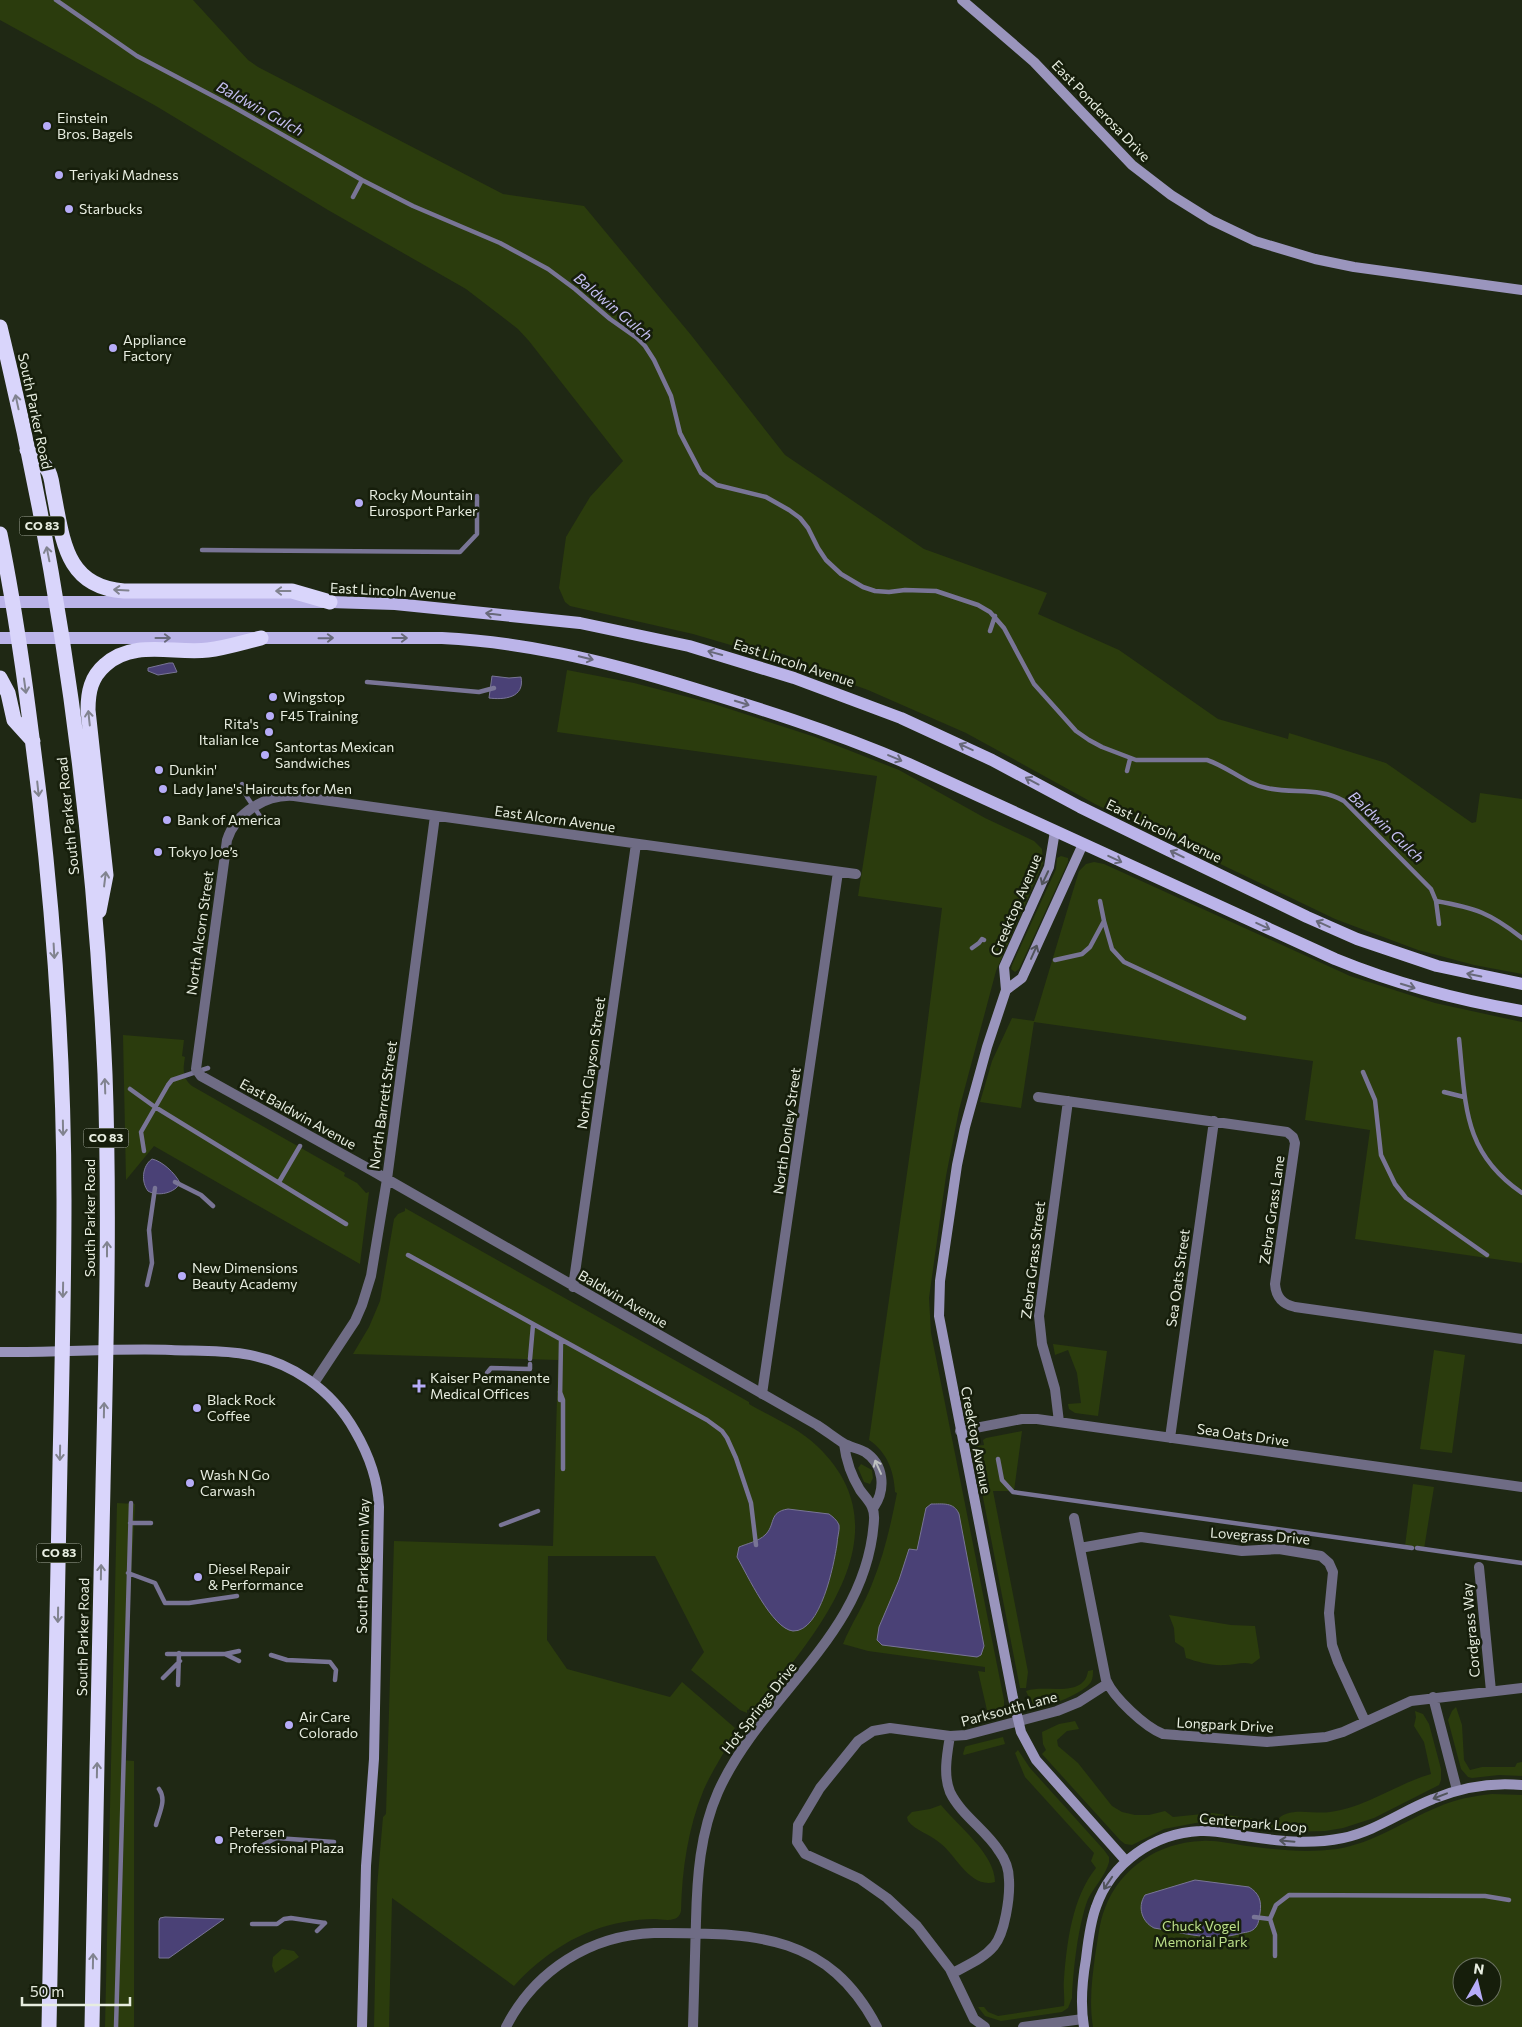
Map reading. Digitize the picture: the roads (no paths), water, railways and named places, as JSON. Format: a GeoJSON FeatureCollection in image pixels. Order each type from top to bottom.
{"type":"FeatureCollection","features":[{"type":"Feature","properties":{"kind":"highway","name":"South Parker Road"},"geometry":{"type":"LineString","coordinates":[[0,327],[28,450],[62,637],[84,796],[96,927],[105,1072],[105,1350],[92,2027]]}},
{"type":"Feature","properties":{"kind":"highway"},"geometry":{"type":"LineString","coordinates":[[28,450],[48,469],[63,538],[70,559],[79,573],[96,585],[112,590],[124,591],[292,591],[330,602]]}},
{"type":"Feature","properties":{"kind":"highway","name":"South Parker Road"},"geometry":{"type":"LineString","coordinates":[[0,534],[6,602],[18,638],[33,740],[49,888],[59,1033],[64,1198],[49,2027]]}},
{"type":"Feature","properties":{"kind":"highway"},"geometry":{"type":"LineString","coordinates":[[96,927],[106,875],[88,710],[89,690],[95,675],[109,661],[127,651],[208,650],[261,638]]}},
{"type":"Feature","properties":{"kind":"highway"},"geometry":{"type":"LineString","coordinates":[[0,678],[8,693],[14,720],[33,740]]}},
{"type":"Feature","properties":{"kind":"main road","name":"East Lincoln Avenue"},"geometry":{"type":"LineString","coordinates":[[6,602],[330,602],[420,606],[580,623],[700,649],[778,672],[867,703],[940,735],[992,760],[1080,807],[1307,917],[1351,936],[1386,950],[1445,968],[1522,984]]}},
{"type":"Feature","properties":{"kind":"main road"},"geometry":{"type":"LineString","coordinates":[[0,638],[448,638],[515,644],[590,659],[726,698],[834,734],[909,764],[1362,970],[1432,993],[1522,1011]]}},
{"type":"Feature","properties":{"kind":"street","name":"East Ponderosa Drive"},"geometry":{"type":"LineString","coordinates":[[962,0],[1034,62],[1132,165],[1171,195],[1211,220],[1255,241],[1315,259],[1354,267],[1522,290]]}},
{"type":"Feature","properties":{"kind":"street","name":"East Alcorn Avenue"},"geometry":{"type":"LineString","coordinates":[[254,807],[268,799],[286,796],[856,874]]}},
{"type":"Feature","properties":{"kind":"street","name":"North Alcorn Street"},"geometry":{"type":"LineString","coordinates":[[196,1072],[196,1058],[226,845],[231,830],[254,807]]}},
{"type":"Feature","properties":{"kind":"street","name":"North Barrett Street"},"geometry":{"type":"LineString","coordinates":[[314,1383],[351,1328],[362,1305],[373,1267],[387,1179],[435,816]]}},
{"type":"Feature","properties":{"kind":"street","name":"Creektop Avenue"},"geometry":{"type":"LineString","coordinates":[[1054,831],[1049,867],[1004,967],[1006,990],[985,1052],[961,1145],[940,1287],[940,1321],[1018,1722],[1026,1745],[1038,1763],[1126,1861]]}},
{"type":"Feature","properties":{"kind":"street","name":"North Clayson Street"},"geometry":{"type":"LineString","coordinates":[[573,1287],[636,844]]}},
{"type":"Feature","properties":{"kind":"street","name":"Creektop Avenue"},"geometry":{"type":"LineString","coordinates":[[1006,990],[1022,978],[1083,844]]}},
{"type":"Feature","properties":{"kind":"street","name":"North Donley Street"},"geometry":{"type":"LineString","coordinates":[[762,1394],[838,872]]}},
{"type":"Feature","properties":{"kind":"street","name":"East Baldwin Avenue"},"geometry":{"type":"LineString","coordinates":[[196,1072],[387,1179]]}},
{"type":"Feature","properties":{"kind":"street","name":"Zebra Grass Lane"},"geometry":{"type":"LineString","coordinates":[[1038,1097],[1283,1131],[1291,1134],[1295,1140],[1275,1284],[1276,1294],[1283,1303],[1295,1308],[1522,1339]]}},
{"type":"Feature","properties":{"kind":"street","name":"Zebra Grass Street"},"geometry":{"type":"LineString","coordinates":[[1058,1422],[1055,1388],[1041,1339],[1039,1316],[1068,1101]]}},
{"type":"Feature","properties":{"kind":"street","name":"Sea Oats Street"},"geometry":{"type":"LineString","coordinates":[[1170,1438],[1214,1121]]}},
{"type":"Feature","properties":{"kind":"street","name":"Baldwin Avenue"},"geometry":{"type":"LineString","coordinates":[[387,1179],[817,1425],[844,1444]]}},
{"type":"Feature","properties":{"kind":"street","name":"South Parkglenn Way"},"geometry":{"type":"LineString","coordinates":[[0,1352],[147,1349],[246,1354],[284,1366],[314,1383],[330,1397],[351,1424],[370,1460],[378,1491],[374,1765],[366,1866],[362,2027]]}},
{"type":"Feature","properties":{"kind":"street","name":"Sea Oats Drive"},"geometry":{"type":"LineString","coordinates":[[960,1431],[1022,1419],[1058,1422],[1522,1487]]}},
{"type":"Feature","properties":{"kind":"street"},"geometry":{"type":"LineString","coordinates":[[844,1444],[846,1459],[857,1483],[874,1507]]}},
{"type":"Feature","properties":{"kind":"street","name":"Hot Springs Drive"},"geometry":{"type":"LineString","coordinates":[[693,2027],[699,1861],[707,1824],[718,1792],[750,1737],[819,1653],[841,1619],[868,1558],[873,1532],[874,1507],[879,1500],[881,1473],[872,1457],[863,1451],[844,1444]]}},
{"type":"Feature","properties":{"kind":"street","name":"Longpark Drive"},"geometry":{"type":"LineString","coordinates":[[1074,1518],[1104,1673],[1108,1684],[1118,1698],[1158,1732],[1167,1735],[1272,1742],[1330,1736],[1343,1732],[1405,1703],[1433,1697],[1522,1688]]}},
{"type":"Feature","properties":{"kind":"street","name":"Lovegrass Drive"},"geometry":{"type":"LineString","coordinates":[[1080,1548],[1141,1537],[1242,1551],[1279,1549],[1321,1556],[1329,1563],[1333,1574],[1329,1613],[1332,1645],[1365,1721]]}},
{"type":"Feature","properties":{"kind":"street","name":"Cordgrass Way"},"geometry":{"type":"LineString","coordinates":[[1479,1567],[1491,1691]]}},
{"type":"Feature","properties":{"kind":"street","name":"Parksouth Lane"},"geometry":{"type":"LineString","coordinates":[[985,2027],[971,2013],[953,1973],[925,1935],[902,1911],[860,1879],[805,1854],[799,1848],[796,1835],[800,1820],[816,1792],[854,1745],[865,1735],[886,1728],[962,1736],[1018,1722],[1069,1706],[1108,1684]]}},
{"type":"Feature","properties":{"kind":"street"},"geometry":{"type":"LineString","coordinates":[[1433,1697],[1457,1790]]}},
{"type":"Feature","properties":{"kind":"street"},"geometry":{"type":"LineString","coordinates":[[950,1736],[946,1772],[950,1791],[958,1804],[1000,1851],[1005,1861],[1009,1880],[1004,1921],[998,1941],[984,1956],[953,1973]]}},
{"type":"Feature","properties":{"kind":"street","name":"Centerpark Loop"},"geometry":{"type":"LineString","coordinates":[[1083,2023],[1082,1985],[1094,1910],[1104,1890],[1126,1861],[1153,1842],[1194,1831],[1218,1832],[1295,1842],[1343,1838],[1374,1828],[1433,1799],[1457,1790],[1488,1785],[1522,1785]]}},
{"type":"Feature","properties":{"kind":"street"},"geometry":{"type":"LineString","coordinates":[[506,2027],[517,2008],[536,1984],[557,1966],[585,1949],[611,1939],[640,1933],[740,1935],[762,1938],[783,1944],[808,1954],[826,1966],[849,1986],[869,2012],[877,2027]]}},
{"type":"Feature","properties":{"kind":"street"},"geometry":{"type":"LineString","coordinates":[[1023,2027],[1083,2023]]}},
{"type":"Feature","properties":{"kind":"waterway","name":"Baldwin Gulch"},"geometry":{"type":"LineString","coordinates":[[56,0],[137,56],[232,106],[362,180],[413,206],[500,243],[548,269],[645,346],[654,360],[671,396],[680,433],[701,473],[717,485],[766,497],[789,510],[800,518],[808,528],[826,560],[841,574],[863,587],[875,591],[889,592],[905,590],[936,591],[978,605],[990,612],[1004,628],[1034,684],[1076,731],[1102,747],[1136,760],[1207,760],[1259,786],[1277,790],[1316,792],[1344,801],[1431,889],[1436,901],[1439,924]]}},
{"type":"Feature","properties":{"kind":"waterway"},"geometry":{"type":"LineString","coordinates":[[353,197],[362,180]]}},
{"type":"Feature","properties":{"kind":"waterway"},"geometry":{"type":"LineString","coordinates":[[202,550],[460,552],[477,534],[477,496]]}},
{"type":"Feature","properties":{"kind":"waterway"},"geometry":{"type":"LineString","coordinates":[[990,631],[995,616]]}},
{"type":"Feature","properties":{"kind":"waterway"},"geometry":{"type":"LineString","coordinates":[[367,682],[479,692],[494,688]]}},
{"type":"Feature","properties":{"kind":"waterway"},"geometry":{"type":"LineString","coordinates":[[1127,771],[1130,759]]}},
{"type":"Feature","properties":{"kind":"waterway"},"geometry":{"type":"LineString","coordinates":[[242,784],[246,795]]}},
{"type":"Feature","properties":{"kind":"waterway"},"geometry":{"type":"LineString","coordinates":[[247,797],[260,816]]}},
{"type":"Feature","properties":{"kind":"waterway"},"geometry":{"type":"LineString","coordinates":[[1055,960],[1082,954],[1090,947],[1104,921],[1100,901]]}},
{"type":"Feature","properties":{"kind":"waterway"},"geometry":{"type":"LineString","coordinates":[[1436,901],[1462,906],[1482,913],[1501,923],[1522,938]]}},
{"type":"Feature","properties":{"kind":"waterway"},"geometry":{"type":"LineString","coordinates":[[1104,921],[1112,949],[1124,962],[1244,1018]]}},
{"type":"Feature","properties":{"kind":"waterway"},"geometry":{"type":"LineString","coordinates":[[972,948],[982,939],[984,940]]}},
{"type":"Feature","properties":{"kind":"waterway","name":"Baldwin Gulch"},"geometry":{"type":"LineString","coordinates":[[1459,1039],[1466,1105],[1478,1143],[1488,1161],[1502,1177],[1522,1193]]}},
{"type":"Feature","properties":{"kind":"waterway"},"geometry":{"type":"LineString","coordinates":[[144,1151],[141,1132],[168,1085],[172,1080],[208,1068]]}},
{"type":"Feature","properties":{"kind":"waterway"},"geometry":{"type":"LineString","coordinates":[[1363,1072],[1375,1100],[1381,1155],[1395,1184],[1406,1198],[1487,1255]]}},
{"type":"Feature","properties":{"kind":"waterway"},"geometry":{"type":"LineString","coordinates":[[130,1089],[155,1107],[346,1224]]}},
{"type":"Feature","properties":{"kind":"waterway"},"geometry":{"type":"LineString","coordinates":[[1444,1092],[1464,1097]]}},
{"type":"Feature","properties":{"kind":"waterway"},"geometry":{"type":"LineString","coordinates":[[279,1182],[300,1146]]}},
{"type":"Feature","properties":{"kind":"waterway"},"geometry":{"type":"LineString","coordinates":[[175,1182],[201,1195],[213,1206]]}},
{"type":"Feature","properties":{"kind":"waterway"},"geometry":{"type":"LineString","coordinates":[[147,1285],[152,1263],[149,1230],[155,1188]]}},
{"type":"Feature","properties":{"kind":"waterway"},"geometry":{"type":"LineString","coordinates":[[408,1255],[707,1420],[722,1431],[736,1458],[751,1503],[756,1545]]}},
{"type":"Feature","properties":{"kind":"waterway"},"geometry":{"type":"LineString","coordinates":[[530,1359],[533,1325]]}},
{"type":"Feature","properties":{"kind":"waterway"},"geometry":{"type":"LineString","coordinates":[[560,1400],[561,1341]]}},
{"type":"Feature","properties":{"kind":"waterway"},"geometry":{"type":"LineString","coordinates":[[489,1382],[487,1373],[491,1368],[530,1369],[530,1364]]}},
{"type":"Feature","properties":{"kind":"waterway"},"geometry":{"type":"LineString","coordinates":[[560,1392],[563,1400],[563,1469]]}},
{"type":"Feature","properties":{"kind":"waterway"},"geometry":{"type":"LineString","coordinates":[[998,1459],[1002,1480],[1013,1492],[1412,1548]]}},
{"type":"Feature","properties":{"kind":"waterway"},"geometry":{"type":"LineString","coordinates":[[116,2027],[131,1503]]}},
{"type":"Feature","properties":{"kind":"waterway"},"geometry":{"type":"LineString","coordinates":[[501,1525],[538,1511]]}},
{"type":"Feature","properties":{"kind":"waterway"},"geometry":{"type":"LineString","coordinates":[[130,1523],[151,1523]]}},
{"type":"Feature","properties":{"kind":"waterway"},"geometry":{"type":"LineString","coordinates":[[1417,1548],[1522,1563]]}},
{"type":"Feature","properties":{"kind":"waterway"},"geometry":{"type":"LineString","coordinates":[[128,1573],[155,1583],[165,1603],[189,1603],[237,1596]]}},
{"type":"Feature","properties":{"kind":"waterway"},"geometry":{"type":"LineString","coordinates":[[167,1654],[225,1654],[239,1651]]}},
{"type":"Feature","properties":{"kind":"waterway"},"geometry":{"type":"LineString","coordinates":[[178,1685],[179,1653]]}},
{"type":"Feature","properties":{"kind":"waterway"},"geometry":{"type":"LineString","coordinates":[[225,1654],[239,1661]]}},
{"type":"Feature","properties":{"kind":"waterway"},"geometry":{"type":"LineString","coordinates":[[271,1655],[287,1660],[330,1662],[336,1670],[335,1680]]}},
{"type":"Feature","properties":{"kind":"waterway"},"geometry":{"type":"LineString","coordinates":[[163,1678],[180,1661]]}},
{"type":"Feature","properties":{"kind":"waterway"},"geometry":{"type":"LineString","coordinates":[[156,1825],[162,1802],[159,1789]]}},
{"type":"Feature","properties":{"kind":"waterway"},"geometry":{"type":"LineString","coordinates":[[255,1849],[276,1838],[334,1842]]}},
{"type":"Feature","properties":{"kind":"waterway"},"geometry":{"type":"LineString","coordinates":[[1275,1956],[1275,1935],[1270,1919],[1276,1905],[1289,1895],[1485,1896],[1509,1900]]}},
{"type":"Feature","properties":{"kind":"waterway"},"geometry":{"type":"LineString","coordinates":[[1254,1917],[1270,1919]]}},
{"type":"Feature","properties":{"kind":"waterway"},"geometry":{"type":"LineString","coordinates":[[252,1924],[277,1924],[284,1919],[291,1918],[325,1923]]}},
{"type":"Feature","properties":{"kind":"waterway"},"geometry":{"type":"LineString","coordinates":[[317,1931],[325,1923]]}},
{"type":"Feature","properties":{"kind":"place","name":"Einstein Bros. Bagels"},"geometry":{"type":"Point","coordinates":[47,126]}},
{"type":"Feature","properties":{"kind":"place","name":"Teriyaki Madness"},"geometry":{"type":"Point","coordinates":[59,175]}},
{"type":"Feature","properties":{"kind":"place","name":"Starbucks"},"geometry":{"type":"Point","coordinates":[69,209]}},
{"type":"Feature","properties":{"kind":"place","name":"Appliance Factory"},"geometry":{"type":"Point","coordinates":[113,348]}},
{"type":"Feature","properties":{"kind":"place","name":"Rocky Mountain Eurosport Parker"},"geometry":{"type":"Point","coordinates":[359,503]}},
{"type":"Feature","properties":{"kind":"place","name":"Wingstop"},"geometry":{"type":"Point","coordinates":[273,697]}},
{"type":"Feature","properties":{"kind":"place","name":"F45 Training"},"geometry":{"type":"Point","coordinates":[270,716]}},
{"type":"Feature","properties":{"kind":"place","name":"Rita's Italian Ice"},"geometry":{"type":"Point","coordinates":[269,732]}},
{"type":"Feature","properties":{"kind":"place","name":"Santortas Mexican Sandwiches"},"geometry":{"type":"Point","coordinates":[265,755]}},
{"type":"Feature","properties":{"kind":"place","name":"Dunkin'"},"geometry":{"type":"Point","coordinates":[159,770]}},
{"type":"Feature","properties":{"kind":"place","name":"Lady Jane's Haircuts for Men"},"geometry":{"type":"Point","coordinates":[163,789]}},
{"type":"Feature","properties":{"kind":"place","name":"Bank of America"},"geometry":{"type":"Point","coordinates":[167,820]}},
{"type":"Feature","properties":{"kind":"place","name":"Tokyo Joe’s"},"geometry":{"type":"Point","coordinates":[158,852]}},
{"type":"Feature","properties":{"kind":"place","name":"New Dimensions Beauty Academy"},"geometry":{"type":"Point","coordinates":[182,1276]}},
{"type":"Feature","properties":{"kind":"place","name":"Kaiser Permanente Medical Offices"},"geometry":{"type":"Point","coordinates":[419,1386]}},
{"type":"Feature","properties":{"kind":"place","name":"Black Rock Coffee"},"geometry":{"type":"Point","coordinates":[197,1408]}},
{"type":"Feature","properties":{"kind":"place","name":"Wash N Go Carwash"},"geometry":{"type":"Point","coordinates":[190,1483]}},
{"type":"Feature","properties":{"kind":"place","name":"Diesel Repair & Performance"},"geometry":{"type":"Point","coordinates":[198,1577]}},
{"type":"Feature","properties":{"kind":"place","name":"Air Care Colorado"},"geometry":{"type":"Point","coordinates":[289,1725]}},
{"type":"Feature","properties":{"kind":"place","name":"Petersen Professional Plaza"},"geometry":{"type":"Point","coordinates":[219,1840]}},
{"type":"Feature","properties":{"kind":"park label","name":"Chuck Vogel Memorial Park"},"geometry":{"type":"Point","coordinates":[1201,1934]}}]}
